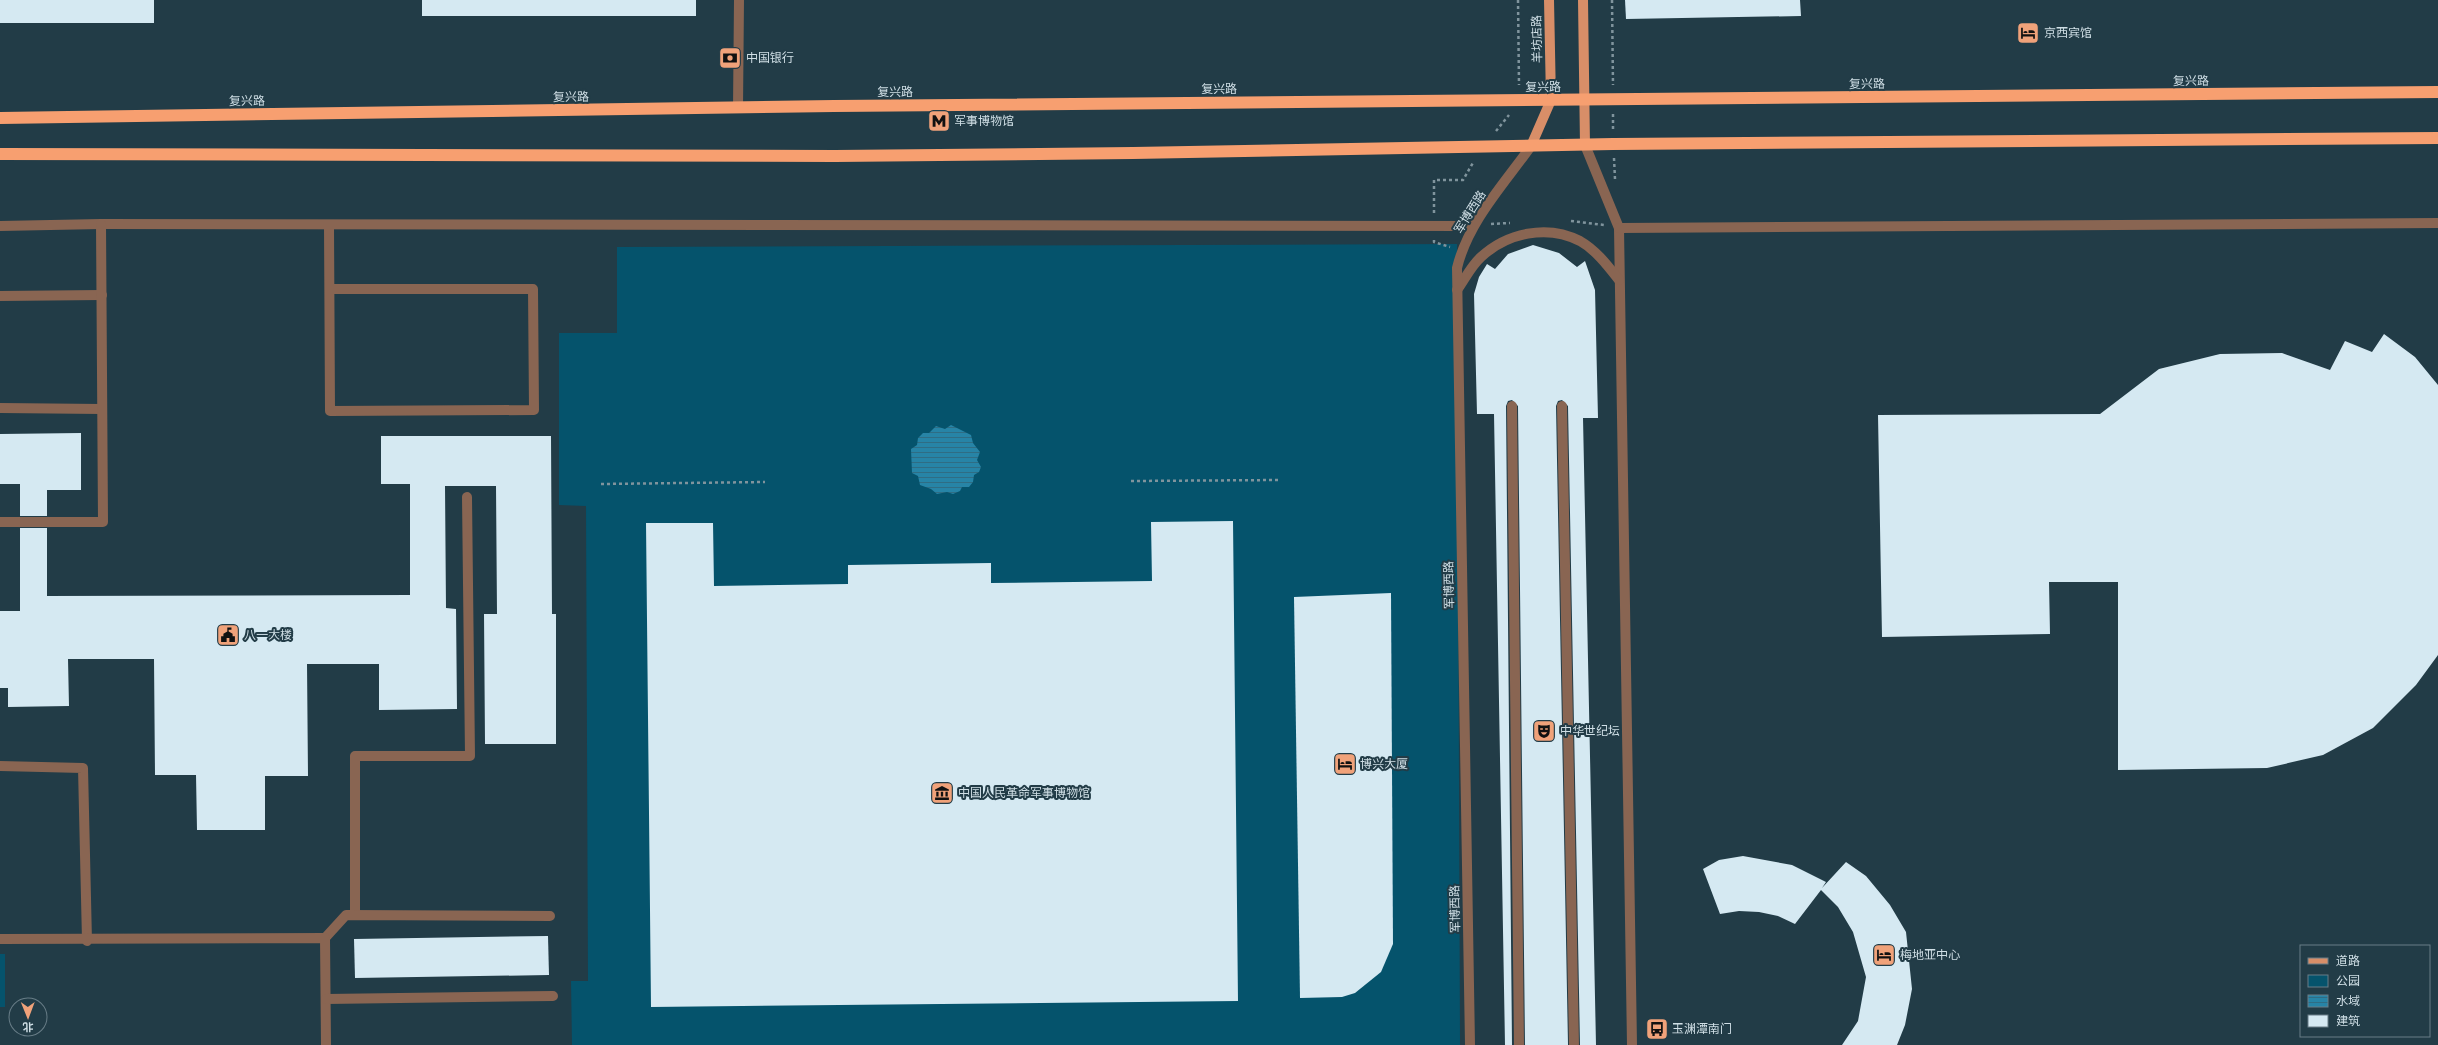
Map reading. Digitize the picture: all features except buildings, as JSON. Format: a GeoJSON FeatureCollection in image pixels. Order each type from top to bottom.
{"type":"FeatureCollection","features":[{"type":"Feature","properties":{"kind":"highway","name":"复兴路"},"geometry":{"type":"LineString","coordinates":[[0,118],[738,108],[2438,92]]}},
{"type":"Feature","properties":{"kind":"highway"},"geometry":{"type":"LineString","coordinates":[[0,154],[835,156],[1133,153],[1585,145],[2438,138]]}},
{"type":"Feature","properties":{"kind":"main road","name":"羊坊店路"},"geometry":{"type":"LineString","coordinates":[[1530,146],[1551,100],[1549,0]]}},
{"type":"Feature","properties":{"kind":"main road"},"geometry":{"type":"LineString","coordinates":[[1583,0],[1585,145]]}},
{"type":"Feature","properties":{"kind":"street"},"geometry":{"type":"LineString","coordinates":[[738,108],[739,0]]}},
{"type":"Feature","properties":{"kind":"street"},"geometry":{"type":"LineString","coordinates":[[1585,145],[1618,228],[1632,1045]]}},
{"type":"Feature","properties":{"kind":"street","name":"军博西路"},"geometry":{"type":"LineString","coordinates":[[1470,1045],[1457,268],[1460,256],[1473,226],[1530,146]]}},
{"type":"Feature","properties":{"kind":"street"},"geometry":{"type":"LineString","coordinates":[[1618,228],[2438,223]]}},
{"type":"Feature","properties":{"kind":"street"},"geometry":{"type":"LineString","coordinates":[[0,226],[101,224],[1473,226]]}},
{"type":"Feature","properties":{"kind":"street"},"geometry":{"type":"LineString","coordinates":[[0,522],[103,522],[101,224]]}},
{"type":"Feature","properties":{"kind":"street"},"geometry":{"type":"LineString","coordinates":[[329,225],[331,289],[330,411],[534,410],[533,289],[331,289]]}},
{"type":"Feature","properties":{"kind":"street"},"geometry":{"type":"LineString","coordinates":[[1457,290],[1481,258],[1504,240],[1529,233],[1559,233],[1581,242],[1602,259],[1619,280]]}},
{"type":"Feature","properties":{"kind":"street"},"geometry":{"type":"LineString","coordinates":[[0,296],[102,295]]}},
{"type":"Feature","properties":{"kind":"street"},"geometry":{"type":"LineString","coordinates":[[1512,406],[1519,1045]]}},
{"type":"Feature","properties":{"kind":"street"},"geometry":{"type":"LineString","coordinates":[[1562,406],[1574,1045]]}},
{"type":"Feature","properties":{"kind":"street"},"geometry":{"type":"LineString","coordinates":[[0,408],[102,408]]}},
{"type":"Feature","properties":{"kind":"street"},"geometry":{"type":"LineString","coordinates":[[355,915],[355,756],[470,756],[467,498]]}},
{"type":"Feature","properties":{"kind":"street"},"geometry":{"type":"LineString","coordinates":[[0,766],[83,768],[87,940]]}},
{"type":"Feature","properties":{"kind":"street"},"geometry":{"type":"LineString","coordinates":[[326,1045],[325,938],[346,915],[550,916]]}},
{"type":"Feature","properties":{"kind":"street"},"geometry":{"type":"LineString","coordinates":[[0,939],[87,940],[325,938]]}},
{"type":"Feature","properties":{"kind":"street"},"geometry":{"type":"LineString","coordinates":[[326,999],[553,996]]}},
{"type":"Feature","properties":{"kind":"path"},"geometry":{"type":"LineString","coordinates":[[1131,481],[1281,480]]}},
{"type":"Feature","properties":{"kind":"path"},"geometry":{"type":"LineString","coordinates":[[602,484],[765,482]]}},
{"type":"Feature","properties":{"kind":"green space","name":"中国人民革命军事博物馆"},"geometry":{"type":"Polygon","coordinates":[[[1457,244],[1460,1045],[572,1045],[571,981],[588,981],[586,506],[559,505],[559,333],[617,333],[617,247],[1457,244]]]}},
{"type":"Feature","properties":{"kind":"green space"},"geometry":{"type":"Polygon","coordinates":[[[0,954],[5,954],[5,1007],[0,1007],[0,954]]]}},
{"type":"Feature","properties":{"kind":"water"},"geometry":{"type":"Polygon","coordinates":[[[951,425],[971,435],[973,443],[980,452],[977,460],[981,467],[979,472],[974,475],[973,482],[969,487],[962,487],[960,491],[953,494],[947,492],[937,494],[931,489],[920,485],[918,476],[912,473],[911,449],[917,445],[918,438],[923,433],[929,433],[936,426],[945,429],[951,425]]]}},
{"type":"Feature","properties":{"kind":"place","name":"京西宾馆"},"geometry":{"type":"Point","coordinates":[2028,33]}},
{"type":"Feature","properties":{"kind":"place","name":"中国银行"},"geometry":{"type":"Point","coordinates":[730,58]}},
{"type":"Feature","properties":{"kind":"place","name":"军事博物馆"},"geometry":{"type":"Point","coordinates":[939,121]}},
{"type":"Feature","properties":{"kind":"place","name":"八一大楼"},"geometry":{"type":"Point","coordinates":[228,635]}},
{"type":"Feature","properties":{"kind":"place","name":"中华世纪坛"},"geometry":{"type":"Point","coordinates":[1544,731]}},
{"type":"Feature","properties":{"kind":"place","name":"博兴大厦"},"geometry":{"type":"Point","coordinates":[1345,764]}},
{"type":"Feature","properties":{"kind":"place","name":"中国人民革命军事博物馆"},"geometry":{"type":"Point","coordinates":[942,793]}},
{"type":"Feature","properties":{"kind":"place","name":"梅地亚中心"},"geometry":{"type":"Point","coordinates":[1884,955]}},
{"type":"Feature","properties":{"kind":"place","name":"玉渊潭南门"},"geometry":{"type":"Point","coordinates":[1657,1029]}}]}
